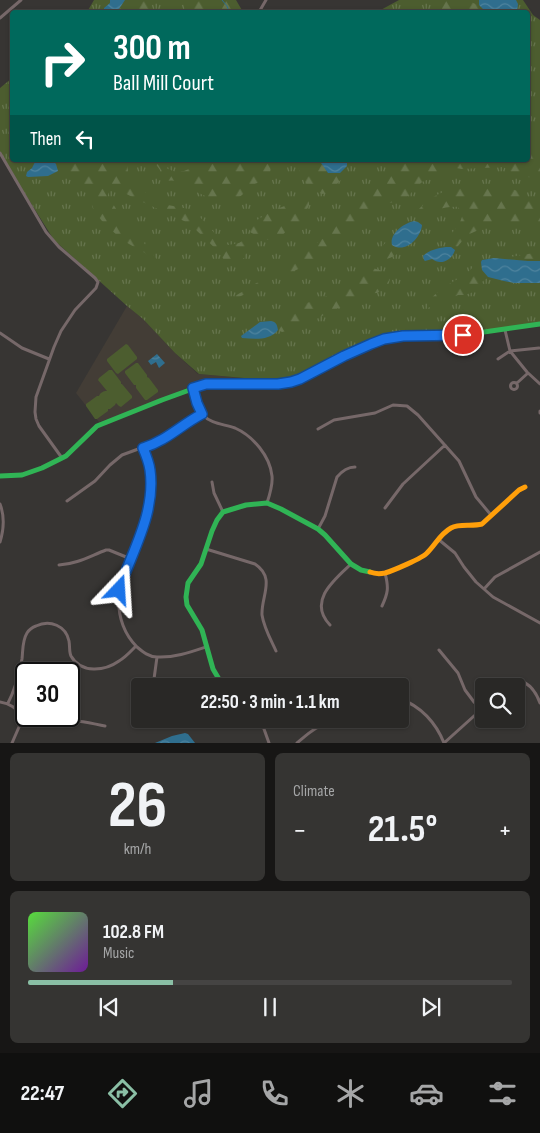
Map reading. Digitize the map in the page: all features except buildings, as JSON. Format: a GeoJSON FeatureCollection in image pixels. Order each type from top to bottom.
{"type":"FeatureCollection","features":[{"type":"Feature","properties":{"kind":"street"},"geometry":{"type":"LineString","coordinates":[[0,18],[22,0]]}},
{"type":"Feature","properties":{"kind":"street"},"geometry":{"type":"LineString","coordinates":[[0,153],[46,232],[59,247],[98,282],[66,322],[57,339],[36,397],[34,412],[39,426],[62,458]]}},
{"type":"Feature","properties":{"kind":"street"},"geometry":{"type":"LineString","coordinates":[[0,476],[12,477],[40,470],[70,452],[97,426],[206,384],[278,384],[291,382],[371,344],[394,337],[463,335],[540,324]]}},
{"type":"Feature","properties":{"kind":"street"},"geometry":{"type":"LineString","coordinates":[[505,330],[510,351],[540,384]]}},
{"type":"Feature","properties":{"kind":"street"},"geometry":{"type":"LineString","coordinates":[[0,333],[22,348],[49,359]]}},
{"type":"Feature","properties":{"kind":"street"},"geometry":{"type":"LineString","coordinates":[[498,359],[510,351],[539,348]]}},
{"type":"Feature","properties":{"kind":"street"},"geometry":{"type":"LineString","coordinates":[[517,383],[528,373]]}},
{"type":"Feature","properties":{"kind":"street"},"geometry":{"type":"LineString","coordinates":[[193,388],[202,414],[218,424],[232,427],[250,436],[264,453],[272,476],[271,492],[267,503]]}},
{"type":"Feature","properties":{"kind":"street"},"geometry":{"type":"LineString","coordinates":[[318,429],[334,420],[375,414],[393,405],[407,406],[414,410],[459,461],[476,497],[491,516]]}},
{"type":"Feature","properties":{"kind":"street"},"geometry":{"type":"LineString","coordinates":[[67,501],[94,481],[122,455],[164,439],[202,414]]}},
{"type":"Feature","properties":{"kind":"street"},"geometry":{"type":"LineString","coordinates":[[385,508],[396,491],[445,445]]}},
{"type":"Feature","properties":{"kind":"street"},"geometry":{"type":"LineString","coordinates":[[143,448],[150,471],[150,493],[145,524],[119,590],[122,624],[125,632],[136,646],[148,655],[157,657],[187,654],[206,648]]}},
{"type":"Feature","properties":{"kind":"street"},"geometry":{"type":"LineString","coordinates":[[318,529],[337,477],[348,468],[355,467]]}},
{"type":"Feature","properties":{"kind":"street"},"geometry":{"type":"LineString","coordinates":[[212,482],[214,493],[223,512]]}},
{"type":"Feature","properties":{"kind":"street"},"geometry":{"type":"LineString","coordinates":[[219,678],[206,648],[202,630],[187,605],[186,598],[188,583],[201,564],[217,520],[223,512],[246,505],[267,503],[318,529],[351,564],[368,573],[385,573],[426,554],[450,528],[479,525],[519,490],[525,487]]}},
{"type":"Feature","properties":{"kind":"street"},"geometry":{"type":"LineString","coordinates":[[0,504],[4,523],[0,542]]}},
{"type":"Feature","properties":{"kind":"street"},"geometry":{"type":"LineString","coordinates":[[438,539],[455,553],[464,567],[484,589],[494,597],[540,623]]}},
{"type":"Feature","properties":{"kind":"street"},"geometry":{"type":"LineString","coordinates":[[206,549],[255,564],[260,568],[267,585],[262,604],[264,625],[276,652]]}},
{"type":"Feature","properties":{"kind":"street"},"geometry":{"type":"LineString","coordinates":[[59,565],[86,560],[106,550],[131,559]]}},
{"type":"Feature","properties":{"kind":"street"},"geometry":{"type":"LineString","coordinates":[[484,589],[495,577],[540,552]]}},
{"type":"Feature","properties":{"kind":"street"},"geometry":{"type":"LineString","coordinates":[[330,625],[322,612],[324,596],[330,585],[351,564]]}},
{"type":"Feature","properties":{"kind":"street"},"geometry":{"type":"LineString","coordinates":[[382,606],[388,588],[385,573]]}},
{"type":"Feature","properties":{"kind":"street"},"geometry":{"type":"LineString","coordinates":[[8,704],[19,673],[26,635],[38,625],[48,623],[57,625],[64,630],[73,658],[83,667],[89,669],[97,669],[114,664],[136,646]]}},
{"type":"Feature","properties":{"kind":"street"},"geometry":{"type":"LineString","coordinates":[[439,650],[458,673],[465,690],[475,703]]}},
{"type":"Feature","properties":{"kind":"street"},"geometry":{"type":"LineString","coordinates":[[154,678],[157,657]]}},
{"type":"Feature","properties":{"kind":"street"},"geometry":{"type":"LineString","coordinates":[[525,684],[533,689],[540,703]]}},
{"type":"Feature","properties":{"kind":"street"},"geometry":{"type":"LineString","coordinates":[[0,702],[15,708]]}},
{"type":"Feature","properties":{"kind":"street"},"geometry":{"type":"LineString","coordinates":[[409,703],[413,704],[428,718],[444,743],[475,715]]}},
{"type":"Feature","properties":{"kind":"street"},"geometry":{"type":"LineString","coordinates":[[80,721],[105,726]]}},
{"type":"Feature","properties":{"kind":"street"},"geometry":{"type":"LineString","coordinates":[[12,743],[19,727]]}},
{"type":"Feature","properties":{"kind":"street"},"geometry":{"type":"LineString","coordinates":[[263,728],[269,743]]}},
{"type":"Feature","properties":{"kind":"street"},"geometry":{"type":"LineString","coordinates":[[297,743],[315,728]]}},
{"type":"Feature","properties":{"kind":"shaded area"},"geometry":{"type":"Polygon","coordinates":[[[127,306],[143,319],[198,374],[244,378],[221,382],[201,382],[141,408],[99,422],[76,393],[127,306]]]}},
{"type":"Feature","properties":{"kind":"green space"},"geometry":{"type":"Polygon","coordinates":[[[94,0],[214,0],[213,10],[88,10],[94,0]]]}},
{"type":"Feature","properties":{"kind":"green space"},"geometry":{"type":"Polygon","coordinates":[[[125,0],[147,0],[151,10],[118,10],[125,0]]]}},
{"type":"Feature","properties":{"kind":"green space"},"geometry":{"type":"Polygon","coordinates":[[[183,0],[236,0],[242,10],[185,10],[183,0]]]}},
{"type":"Feature","properties":{"kind":"green space"},"geometry":{"type":"Polygon","coordinates":[[[399,0],[523,0],[530,10],[381,10],[399,0]]]}},
{"type":"Feature","properties":{"kind":"green space"},"geometry":{"type":"Polygon","coordinates":[[[444,0],[469,0],[484,10],[441,10],[444,0]]]}},
{"type":"Feature","properties":{"kind":"green space"},"geometry":{"type":"Polygon","coordinates":[[[530,10],[540,20],[540,323],[444,337],[421,331],[393,335],[328,360],[299,382],[264,385],[244,378],[199,374],[175,353],[143,319],[54,240],[0,154],[0,88],[10,80],[10,162],[530,162],[530,10]]]}},
{"type":"Feature","properties":{"kind":"green space"},"geometry":{"type":"Polygon","coordinates":[[[533,135],[540,140],[536,147],[536,152],[540,158],[540,178],[516,175],[503,167],[456,168],[443,173],[422,182],[405,199],[382,205],[359,226],[313,262],[292,272],[282,272],[235,299],[235,296],[270,275],[294,255],[314,245],[326,236],[391,175],[394,168],[390,162],[530,162],[530,137],[533,135]]]}},
{"type":"Feature","properties":{"kind":"green space"},"geometry":{"type":"Polygon","coordinates":[[[63,162],[129,162],[129,175],[140,188],[151,196],[165,204],[192,211],[228,245],[239,243],[247,238],[251,240],[244,258],[231,264],[226,263],[218,251],[184,221],[119,190],[112,189],[108,196],[125,223],[158,261],[155,262],[145,253],[122,240],[102,221],[94,211],[90,199],[71,176],[63,162]]]}},
{"type":"Feature","properties":{"kind":"green space"},"geometry":{"type":"Polygon","coordinates":[[[270,162],[269,178],[250,186],[239,197],[225,201],[207,197],[176,181],[157,179],[160,176],[160,170],[155,163],[175,172],[184,171],[203,163],[270,162]]]}},
{"type":"Feature","properties":{"kind":"green space"},"geometry":{"type":"Polygon","coordinates":[[[298,162],[320,162],[333,173],[340,173],[342,178],[336,186],[323,194],[309,186],[300,172],[298,162]]]}},
{"type":"Feature","properties":{"kind":"green space"},"geometry":{"type":"Polygon","coordinates":[[[506,187],[521,192],[533,202],[540,203],[540,225],[514,223],[493,226],[468,235],[455,250],[451,247],[446,247],[451,234],[459,225],[463,214],[458,207],[444,208],[420,216],[417,211],[438,194],[451,189],[506,187]]]}},
{"type":"Feature","properties":{"kind":"green space"},"geometry":{"type":"Polygon","coordinates":[[[309,196],[309,205],[301,222],[290,228],[279,238],[269,240],[250,232],[252,224],[257,220],[298,198],[309,196]]]}},
{"type":"Feature","properties":{"kind":"green space"},"geometry":{"type":"Polygon","coordinates":[[[392,238],[391,241],[396,248],[402,248],[402,251],[390,258],[376,261],[383,246],[392,238]]]}},
{"type":"Feature","properties":{"kind":"green space"},"geometry":{"type":"Polygon","coordinates":[[[540,252],[540,261],[508,259],[510,257],[540,252]]]}},
{"type":"Feature","properties":{"kind":"green space"},"geometry":{"type":"Polygon","coordinates":[[[482,260],[482,270],[488,277],[477,286],[474,292],[458,295],[427,308],[429,302],[438,292],[463,276],[482,260]]]}},
{"type":"Feature","properties":{"kind":"green space"},"geometry":{"type":"Polygon","coordinates":[[[373,268],[382,271],[390,279],[388,286],[377,293],[359,294],[347,306],[335,309],[300,328],[282,332],[278,330],[275,322],[298,306],[341,291],[357,275],[373,268]]]}},
{"type":"Feature","properties":{"kind":"green space"},"geometry":{"type":"Polygon","coordinates":[[[126,344],[137,359],[118,374],[107,359],[126,344]]]}},
{"type":"Feature","properties":{"kind":"green space"},"geometry":{"type":"Polygon","coordinates":[[[138,363],[158,390],[147,400],[145,400],[136,388],[136,385],[125,373],[138,363]]]}},
{"type":"Feature","properties":{"kind":"green space"},"geometry":{"type":"Polygon","coordinates":[[[109,370],[112,370],[132,398],[121,407],[116,403],[108,411],[95,419],[86,404],[102,392],[107,391],[98,380],[109,370]]]}},
{"type":"Feature","properties":{"kind":"water"},"geometry":{"type":"Polygon","coordinates":[[[110,0],[125,0],[118,10],[104,10],[110,3],[110,0]]]}},
{"type":"Feature","properties":{"kind":"water"},"geometry":{"type":"Polygon","coordinates":[[[479,0],[516,0],[518,4],[517,10],[484,10],[479,5],[479,0]]]}},
{"type":"Feature","properties":{"kind":"water"},"geometry":{"type":"Polygon","coordinates":[[[35,162],[54,162],[58,171],[48,176],[26,176],[27,172],[35,162]]]}},
{"type":"Feature","properties":{"kind":"water"},"geometry":{"type":"Polygon","coordinates":[[[320,162],[347,162],[347,166],[340,173],[328,173],[320,162]]]}},
{"type":"Feature","properties":{"kind":"water"},"geometry":{"type":"Polygon","coordinates":[[[414,221],[422,225],[419,235],[412,243],[402,248],[392,245],[395,233],[406,224],[414,221]]]}},
{"type":"Feature","properties":{"kind":"water"},"geometry":{"type":"Polygon","coordinates":[[[451,247],[455,250],[454,254],[446,261],[424,260],[423,256],[428,252],[451,247]]]}},
{"type":"Feature","properties":{"kind":"water"},"geometry":{"type":"Polygon","coordinates":[[[494,258],[540,261],[540,283],[514,283],[488,277],[482,270],[481,262],[482,260],[494,258]]]}},
{"type":"Feature","properties":{"kind":"water"},"geometry":{"type":"Polygon","coordinates":[[[271,321],[276,324],[278,330],[274,334],[266,338],[242,338],[241,336],[260,322],[271,321]]]}},
{"type":"Feature","properties":{"kind":"water"},"geometry":{"type":"Polygon","coordinates":[[[157,354],[165,363],[159,368],[156,362],[151,365],[148,361],[157,354]]]}},
{"type":"Feature","properties":{"kind":"water"},"geometry":{"type":"Polygon","coordinates":[[[185,733],[195,743],[155,743],[172,736],[185,733]]]}},
{"type":"Feature","properties":{"kind":"waterway"},"geometry":{"type":"LineString","coordinates":[[222,0],[228,10]]}},
{"type":"Feature","properties":{"kind":"traffic: fast"},"geometry":{"type":"LineString","coordinates":[[417,336],[463,335],[540,324]]}},
{"type":"Feature","properties":{"kind":"traffic: fast"},"geometry":{"type":"LineString","coordinates":[[0,476],[22,475],[42,468],[66,456],[97,426],[162,400],[206,384],[237,384]]}},
{"type":"Feature","properties":{"kind":"traffic: fast"},"geometry":{"type":"LineString","coordinates":[[218,678],[213,669],[202,630],[187,605],[186,597],[188,583],[201,564],[212,531],[223,512],[246,505],[267,503],[318,529],[351,564],[361,570],[370,572]]}},
{"type":"Feature","properties":{"kind":"traffic: slow"},"geometry":{"type":"LineString","coordinates":[[370,572],[385,573],[420,558],[427,553],[447,530],[458,526],[482,524],[519,490],[525,487]]}},
{"type":"Feature","properties":{"kind":"traffic: jam"},"geometry":{"type":"LineString","coordinates":[[237,384],[277,383],[301,379],[361,347],[395,337],[417,336]]}},
{"type":"Feature","properties":{"kind":"route"},"geometry":{"type":"LineString","coordinates":[[119,590],[145,524],[150,493],[150,479],[143,448],[173,434],[202,414],[193,388],[206,384],[278,384],[291,382],[384,339],[403,336],[463,335]]}}]}
